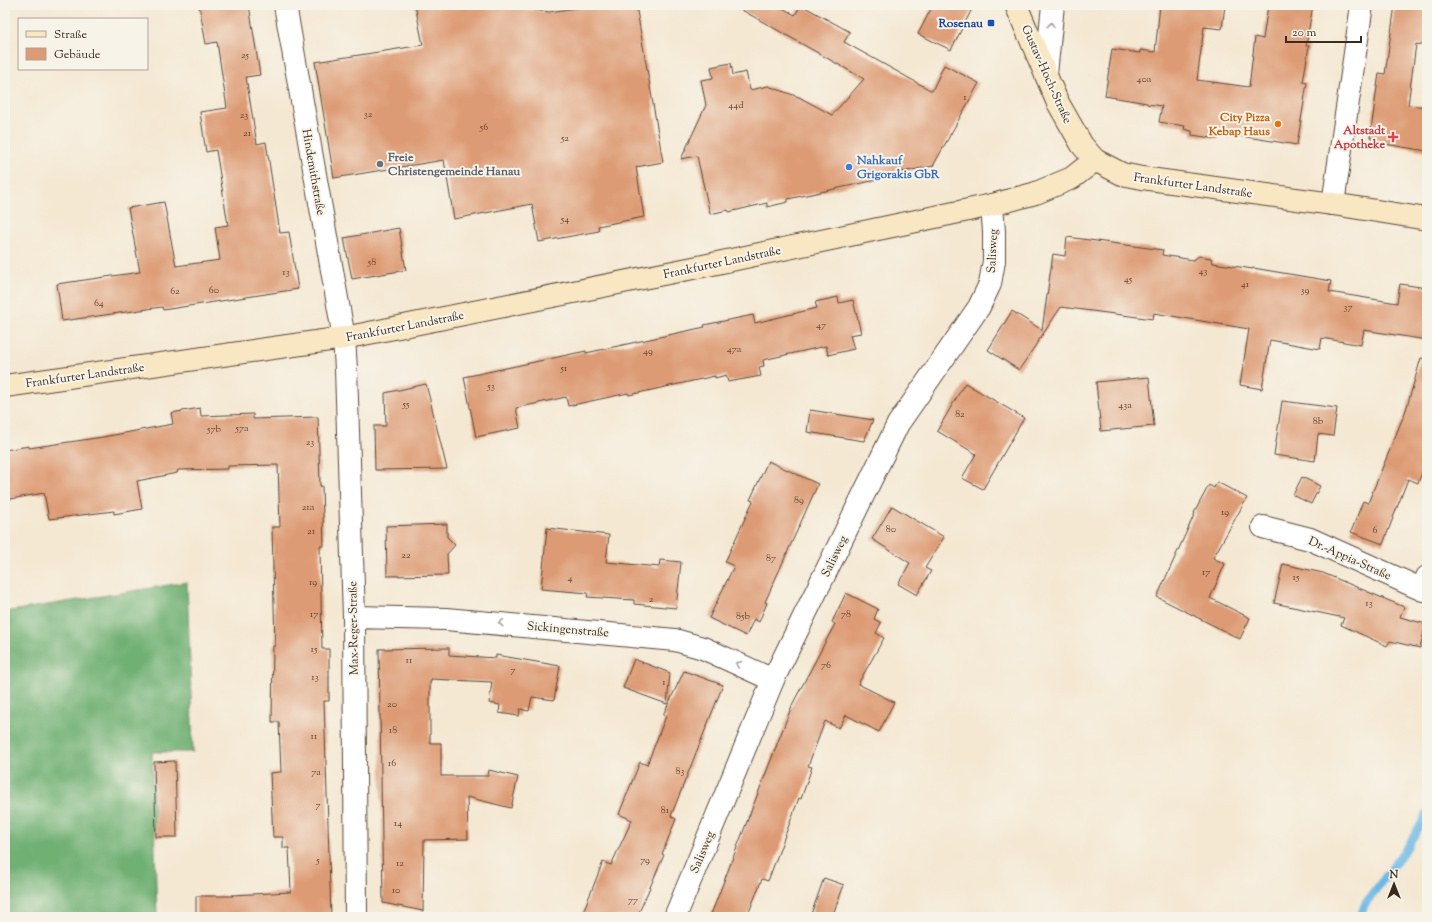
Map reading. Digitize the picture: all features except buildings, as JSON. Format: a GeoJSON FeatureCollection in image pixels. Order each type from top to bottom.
{"type":"FeatureCollection","features":[{"type":"Feature","properties":{"kind":"main road","name":"Gustav-Hoch-Straße"},"geometry":{"type":"LineString","coordinates":[[1016,5],[1057,101],[1082,145],[1095,160]]}},
{"type":"Feature","properties":{"kind":"main road","name":"Frankfurter Landstraße"},"geometry":{"type":"LineString","coordinates":[[5,386],[344,338],[703,266],[992,205],[1036,193],[1072,178],[1095,160],[1122,174],[1142,178],[1333,204],[1427,219]]}},
{"type":"Feature","properties":{"kind":"street","name":"Hindemithstraße"},"geometry":{"type":"LineString","coordinates":[[285,5],[344,338]]}},
{"type":"Feature","properties":{"kind":"street"},"geometry":{"type":"LineString","coordinates":[[1046,74],[1053,5]]}},
{"type":"Feature","properties":{"kind":"street"},"geometry":{"type":"LineString","coordinates":[[1333,204],[1362,5]]}},
{"type":"Feature","properties":{"kind":"street","name":"Salisweg"},"geometry":{"type":"LineString","coordinates":[[675,917],[773,680],[898,424],[979,307],[990,284],[994,261],[992,205]]}},
{"type":"Feature","properties":{"kind":"street","name":"Max-Reger-Straße"},"geometry":{"type":"LineString","coordinates":[[344,338],[354,618],[356,917]]}},
{"type":"Feature","properties":{"kind":"street","name":"Dr.-Appia-Straße"},"geometry":{"type":"LineString","coordinates":[[1263,527],[1310,539],[1423,590],[1427,577]]}},
{"type":"Feature","properties":{"kind":"street","name":"Sickingenstraße"},"geometry":{"type":"LineString","coordinates":[[354,618],[446,619],[675,640],[703,648],[773,680]]}},
{"type":"Feature","properties":{"kind":"green space"},"geometry":{"type":"Polygon","coordinates":[[[187,582],[193,752],[152,752],[157,917],[5,917],[5,612],[187,582]]]}},
{"type":"Feature","properties":{"kind":"waterway"},"geometry":{"type":"LineString","coordinates":[[1360,917],[1365,904],[1406,849],[1427,814]]}},
{"type":"Feature","properties":{"kind":"place","name":"Rosenau"},"geometry":{"type":"Point","coordinates":[991,23]}},
{"type":"Feature","properties":{"kind":"place","name":"City Pizza Kebap Haus"},"geometry":{"type":"Point","coordinates":[1278,124]}},
{"type":"Feature","properties":{"kind":"place","name":"Altstadt Apotheke"},"geometry":{"type":"Point","coordinates":[1393,137]}},
{"type":"Feature","properties":{"kind":"place","name":"Freie Christengemeinde Hanau"},"geometry":{"type":"Point","coordinates":[380,164]}},
{"type":"Feature","properties":{"kind":"place","name":"Nahkauf Grigorakis GbR"},"geometry":{"type":"Point","coordinates":[849,167]}}]}
